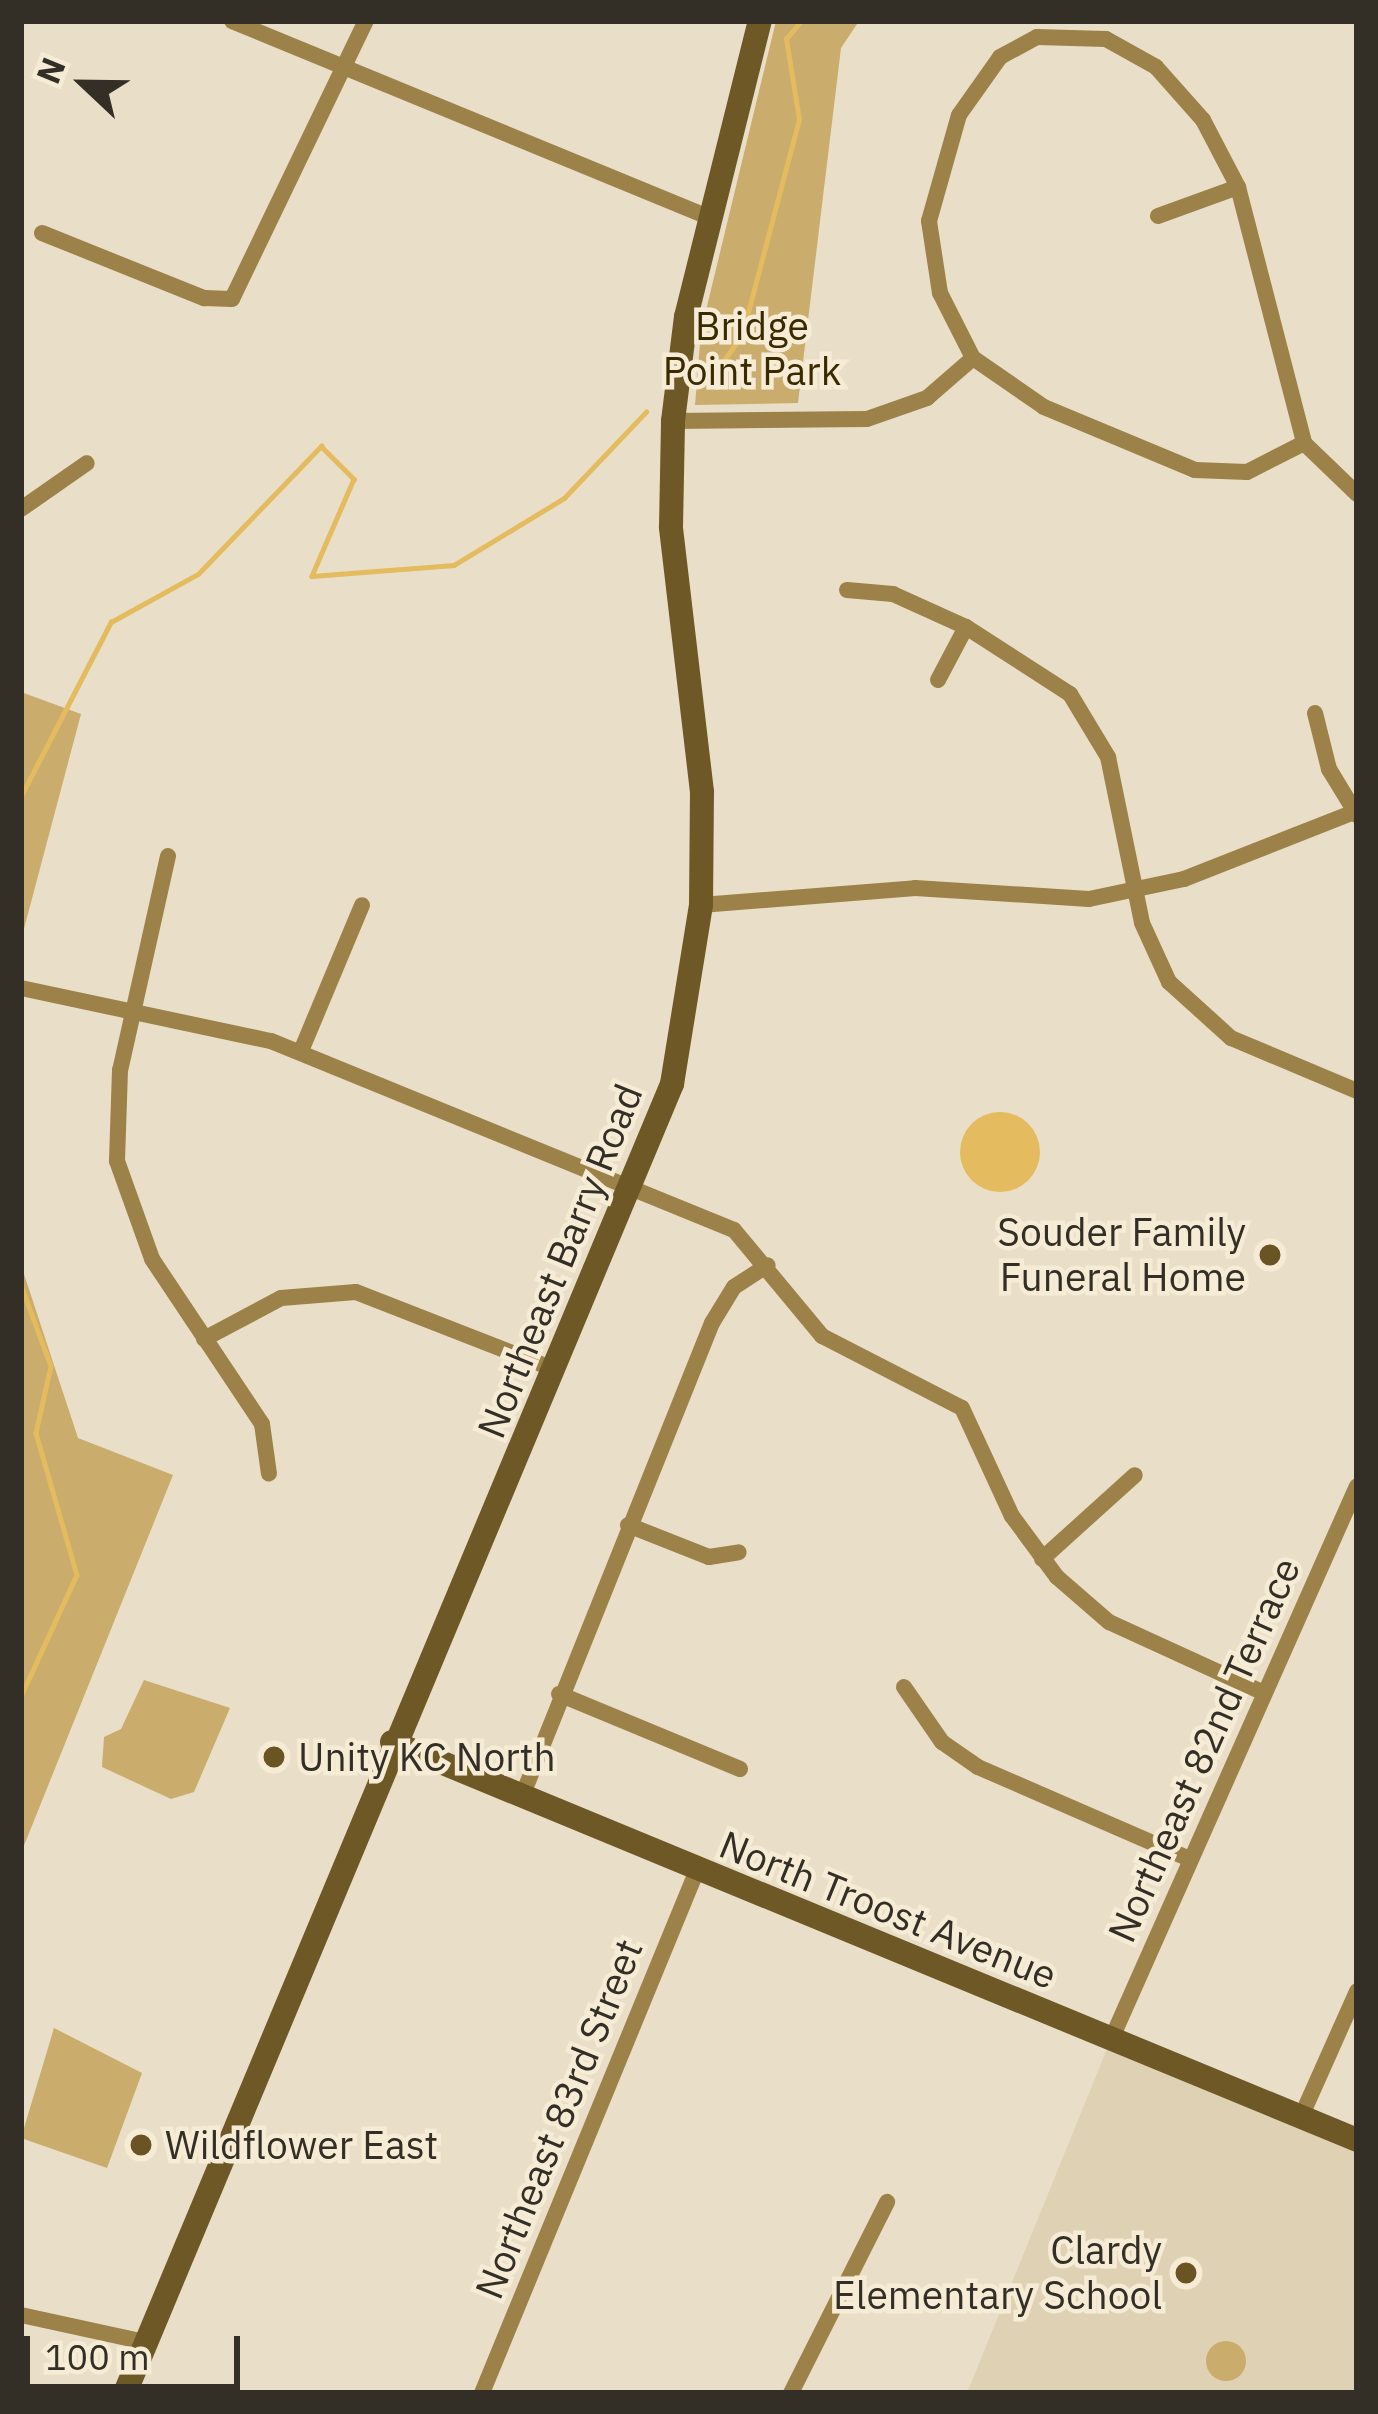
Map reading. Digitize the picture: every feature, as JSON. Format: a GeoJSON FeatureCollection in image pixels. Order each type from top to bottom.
{"type":"FeatureCollection","features":[{"type":"Feature","properties":{"kind":"main road","name":"Northeast Barry Road"},"geometry":{"type":"LineString","coordinates":[[125,2393],[392,1742],[634,1188],[672,1084],[700,905],[673,421],[712,219],[760,21]]}},
{"type":"Feature","properties":{"kind":"main road","name":"North Troost Avenue"},"geometry":{"type":"LineString","coordinates":[[392,1742],[1357,2140]]}},
{"type":"Feature","properties":{"kind":"street"},"geometry":{"type":"LineString","coordinates":[[232,21],[712,219]]}},
{"type":"Feature","properties":{"kind":"street"},"geometry":{"type":"LineString","coordinates":[[42,233],[204,298],[232,299],[340,66],[366,21]]}},
{"type":"Feature","properties":{"kind":"street"},"geometry":{"type":"LineString","coordinates":[[1304,443],[1247,472],[1195,470],[1044,407],[973,358],[934,272],[934,188],[972,88],[1035,29],[1106,39],[1156,68],[1203,120],[1238,187],[1304,443],[1357,494]]}},
{"type":"Feature","properties":{"kind":"street"},"geometry":{"type":"LineString","coordinates":[[1158,216],[1238,187]]}},
{"type":"Feature","properties":{"kind":"street"},"geometry":{"type":"LineString","coordinates":[[673,421],[867,419],[927,398],[973,358]]}},
{"type":"Feature","properties":{"kind":"street"},"geometry":{"type":"LineString","coordinates":[[21,509],[87,463]]}},
{"type":"Feature","properties":{"kind":"street"},"geometry":{"type":"LineString","coordinates":[[847,590],[893,594],[965,627],[1086,711],[1108,758],[1149,946],[1196,1013],[1252,1050],[1357,1091]]}},
{"type":"Feature","properties":{"kind":"street"},"geometry":{"type":"LineString","coordinates":[[938,680],[965,627]]}},
{"type":"Feature","properties":{"kind":"street"},"geometry":{"type":"LineString","coordinates":[[700,905],[872,889],[1048,900],[1138,892],[1356,813],[1329,769],[1315,713]]}},
{"type":"Feature","properties":{"kind":"street"},"geometry":{"type":"LineString","coordinates":[[168,856],[116,1094],[122,1187],[204,1339],[262,1424],[269,1474]]}},
{"type":"Feature","properties":{"kind":"street"},"geometry":{"type":"LineString","coordinates":[[301,1051],[362,905]]}},
{"type":"Feature","properties":{"kind":"street"},"geometry":{"type":"LineString","coordinates":[[21,988],[134,1006],[301,1051],[734,1230],[840,1349],[962,1408],[1042,1559],[1109,1622],[1264,1694]]}},
{"type":"Feature","properties":{"kind":"street"},"geometry":{"type":"LineString","coordinates":[[523,1794],[559,1694],[712,1323],[734,1287],[768,1264]]}},
{"type":"Feature","properties":{"kind":"street"},"geometry":{"type":"LineString","coordinates":[[204,1339],[281,1298],[356,1292],[556,1370]]}},
{"type":"Feature","properties":{"kind":"street"},"geometry":{"type":"LineString","coordinates":[[1042,1559],[1135,1475]]}},
{"type":"Feature","properties":{"kind":"street","name":"Northeast 82nd Terrace"},"geometry":{"type":"LineString","coordinates":[[1111,2041],[1357,1486]]}},
{"type":"Feature","properties":{"kind":"street"},"geometry":{"type":"LineString","coordinates":[[628,1525],[709,1557],[739,1552]]}},
{"type":"Feature","properties":{"kind":"street"},"geometry":{"type":"LineString","coordinates":[[904,1687],[926,1725],[978,1767],[1190,1859]]}},
{"type":"Feature","properties":{"kind":"street"},"geometry":{"type":"LineString","coordinates":[[559,1694],[740,1769]]}},
{"type":"Feature","properties":{"kind":"street","name":"Northeast 83rd Street"},"geometry":{"type":"LineString","coordinates":[[482,2393],[697,1870]]}},
{"type":"Feature","properties":{"kind":"street"},"geometry":{"type":"LineString","coordinates":[[1301,2117],[1357,1991]]}},
{"type":"Feature","properties":{"kind":"street"},"geometry":{"type":"LineString","coordinates":[[791,2393],[886,2202]]}},
{"type":"Feature","properties":{"kind":"street"},"geometry":{"type":"LineString","coordinates":[[21,2315],[146,2342]]}},
{"type":"Feature","properties":{"kind":"shaded area"},"geometry":{"type":"Polygon","coordinates":[[[1000,1112],[1028,1124],[1040,1152],[1028,1180],[1000,1192],[972,1180],[960,1152],[972,1124],[1000,1112]]]}},
{"type":"Feature","properties":{"kind":"shaded area","name":"Clardy Elementary School"},"geometry":{"type":"Polygon","coordinates":[[[1107,2049],[1357,2152],[1357,2393],[967,2393],[1107,2049]]]}},
{"type":"Feature","properties":{"kind":"green space","name":"Bridge Point Park"},"geometry":{"type":"Polygon","coordinates":[[[776,21],[859,21],[841,48],[798,403],[695,405],[701,331],[776,21]]]}},
{"type":"Feature","properties":{"kind":"green space"},"geometry":{"type":"Polygon","coordinates":[[[21,692],[81,714],[21,940],[21,692]]]}},
{"type":"Feature","properties":{"kind":"green space"},"geometry":{"type":"Polygon","coordinates":[[[21,1265],[78,1438],[173,1475],[21,1853],[21,1265]]]}},
{"type":"Feature","properties":{"kind":"green space"},"geometry":{"type":"Polygon","coordinates":[[[144,1680],[230,1708],[194,1792],[171,1799],[102,1767],[104,1737],[121,1729],[144,1680]]]}},
{"type":"Feature","properties":{"kind":"green space"},"geometry":{"type":"Polygon","coordinates":[[[54,2028],[142,2073],[107,2168],[21,2138],[54,2028]]]}},
{"type":"Feature","properties":{"kind":"green space"},"geometry":{"type":"Polygon","coordinates":[[[1226,2341],[1240,2347],[1246,2361],[1240,2375],[1226,2381],[1212,2375],[1206,2361],[1212,2347],[1226,2341]]]}},
{"type":"Feature","properties":{"kind":"waterway"},"geometry":{"type":"LineString","coordinates":[[709,381],[742,335],[799,120],[786,39],[801,21]]}},
{"type":"Feature","properties":{"kind":"waterway"},"geometry":{"type":"LineString","coordinates":[[21,796],[111,622],[198,574],[321,446],[354,479],[312,576],[454,565],[564,498],[646,412]]}},
{"type":"Feature","properties":{"kind":"waterway"},"geometry":{"type":"LineString","coordinates":[[21,1285],[51,1366],[36,1433],[77,1575],[21,1697]]}},
{"type":"Feature","properties":{"kind":"place","name":"Souder Family Funeral Home"},"geometry":{"type":"Point","coordinates":[1270,1255]}},
{"type":"Feature","properties":{"kind":"place","name":"Unity KC North"},"geometry":{"type":"Point","coordinates":[274,1757]}},
{"type":"Feature","properties":{"kind":"place","name":"Wildflower East"},"geometry":{"type":"Point","coordinates":[141,2145]}},
{"type":"Feature","properties":{"kind":"place","name":"Clardy Elementary School"},"geometry":{"type":"Point","coordinates":[1186,2273]}}]}
